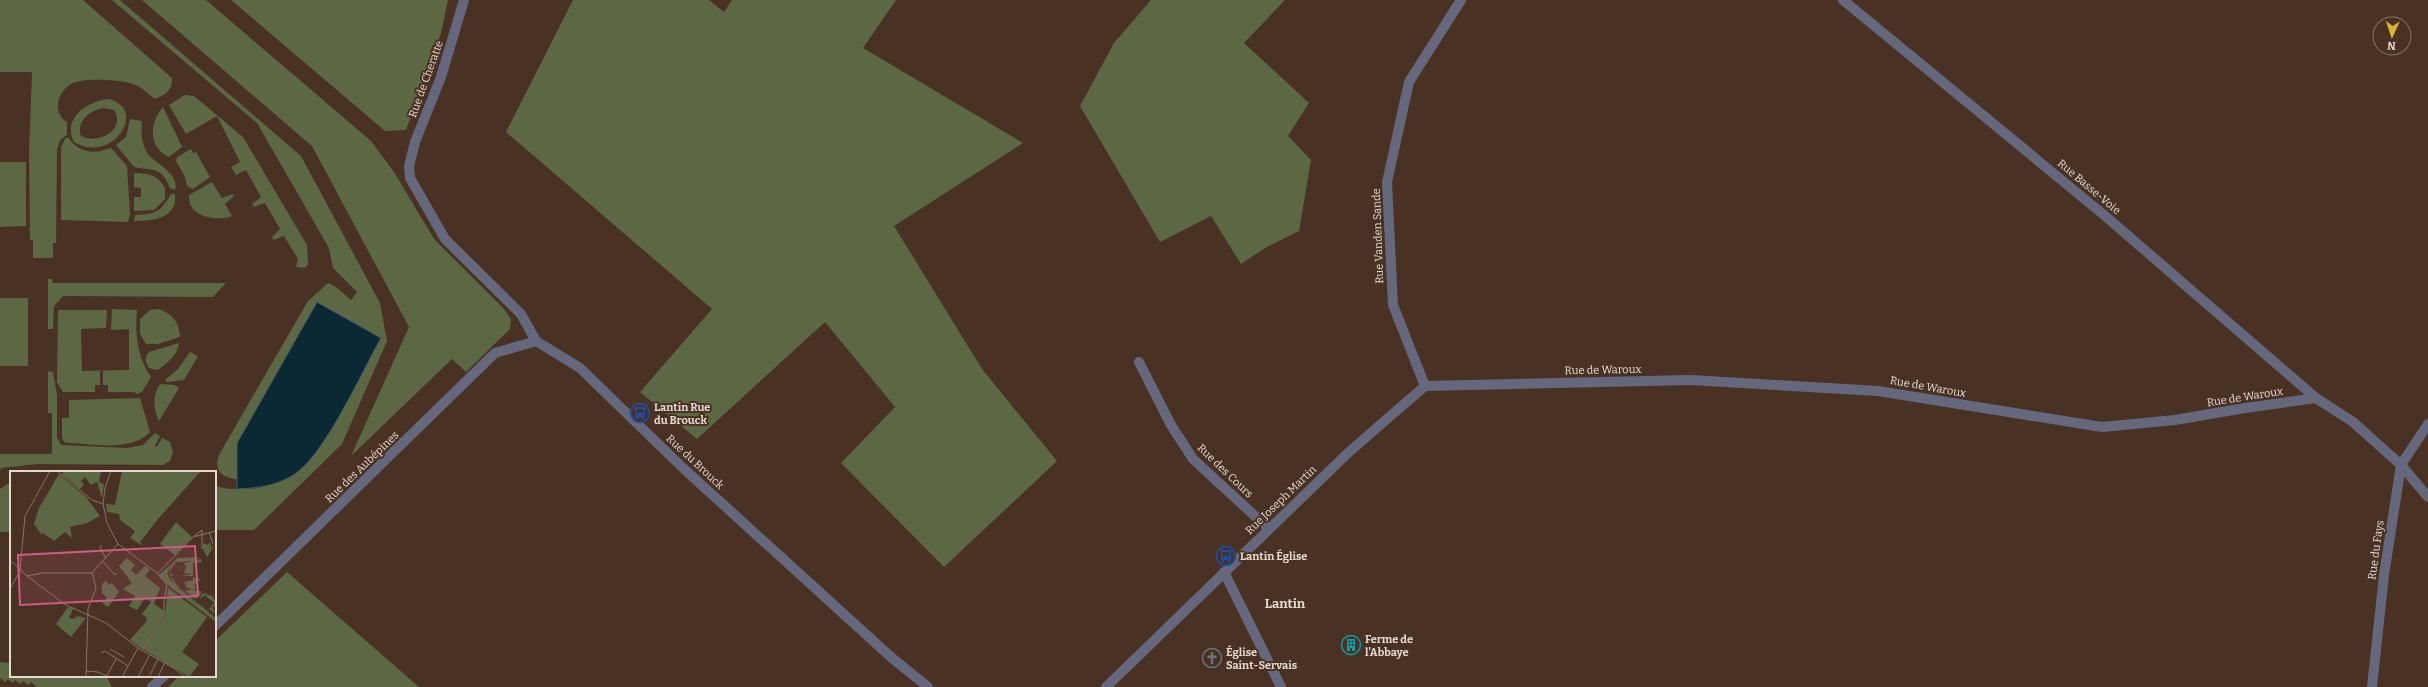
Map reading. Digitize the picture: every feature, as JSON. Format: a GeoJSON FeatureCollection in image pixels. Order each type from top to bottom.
{"type":"FeatureCollection","features":[{"type":"Feature","properties":{"kind":"street","name":"Rue de Cheratte"},"geometry":{"type":"LineString","coordinates":[[409,166],[415,142],[441,77],[464,0]]}},
{"type":"Feature","properties":{"kind":"street","name":"Rue Vanden Sande"},"geometry":{"type":"LineString","coordinates":[[1425,386],[1392,305],[1387,182],[1409,82],[1461,0]]}},
{"type":"Feature","properties":{"kind":"street","name":"Rue Basse-Voie"},"geometry":{"type":"LineString","coordinates":[[1843,0],[2104,215],[2316,398]]}},
{"type":"Feature","properties":{"kind":"street","name":"Rue du Brouck"},"geometry":{"type":"LineString","coordinates":[[409,166],[410,178],[445,239],[521,314],[536,341],[580,368],[683,468],[892,658],[928,687]]}},
{"type":"Feature","properties":{"kind":"street","name":"Rue des Aubépines"},"geometry":{"type":"LineString","coordinates":[[216,625],[495,353],[536,341]]}},
{"type":"Feature","properties":{"kind":"street","name":"Rue des Cours"},"geometry":{"type":"LineString","coordinates":[[1139,362],[1172,425],[1192,459],[1269,529]]}},
{"type":"Feature","properties":{"kind":"street","name":"Rue de Waroux"},"geometry":{"type":"LineString","coordinates":[[1425,386],[1691,380],[1878,391],[2102,427],[2175,420],[2316,398]]}},
{"type":"Feature","properties":{"kind":"street","name":"Rue Joseph Martin"},"geometry":{"type":"LineString","coordinates":[[1106,687],[1349,452],[1425,386]]}},
{"type":"Feature","properties":{"kind":"street"},"geometry":{"type":"LineString","coordinates":[[2316,398],[2353,422],[2401,465],[2428,497]]}},
{"type":"Feature","properties":{"kind":"street","name":"Rue du Fays"},"geometry":{"type":"LineString","coordinates":[[2372,687],[2384,575],[2401,465],[2428,424]]}},
{"type":"Feature","properties":{"kind":"street"},"geometry":{"type":"LineString","coordinates":[[1224,572],[1280,687]]}},
{"type":"Feature","properties":{"kind":"street"},"geometry":{"type":"LineString","coordinates":[[152,687],[163,677]]}},
{"type":"Feature","properties":{"kind":"green space"},"geometry":{"type":"Polygon","coordinates":[[[0,0],[83,0],[172,78],[171,86],[168,92],[155,99],[138,86],[114,80],[84,80],[71,84],[62,92],[58,103],[58,108],[62,118],[67,122],[67,135],[60,140],[57,150],[56,243],[53,243],[53,258],[33,258],[33,240],[30,240],[29,154],[32,72],[0,72],[0,0]]]}},
{"type":"Feature","properties":{"kind":"green space"},"geometry":{"type":"Polygon","coordinates":[[[112,0],[120,0],[301,156],[380,303],[387,341],[342,444],[254,530],[216,530],[216,485],[223,488],[248,489],[266,486],[282,481],[295,473],[306,463],[325,438],[381,338],[237,443],[237,479],[222,475],[217,464],[220,453],[308,301],[328,283],[336,287],[351,300],[357,292],[333,268],[329,248],[257,123],[112,0]]]}},
{"type":"Feature","properties":{"kind":"green space"},"geometry":{"type":"Polygon","coordinates":[[[142,0],[206,0],[371,141],[394,172],[434,239],[504,309],[511,319],[510,329],[466,372],[452,359],[351,456],[409,327],[312,146],[142,0]]]}},
{"type":"Feature","properties":{"kind":"green space"},"geometry":{"type":"Polygon","coordinates":[[[231,0],[448,0],[441,33],[406,130],[385,131],[231,0]]]}},
{"type":"Feature","properties":{"kind":"green space"},"geometry":{"type":"Polygon","coordinates":[[[573,0],[709,0],[724,12],[732,0],[896,0],[863,48],[1023,143],[894,226],[982,369],[1057,461],[944,567],[841,463],[895,407],[825,322],[697,439],[640,392],[712,309],[506,132],[573,0]]]}},
{"type":"Feature","properties":{"kind":"green space"},"geometry":{"type":"Polygon","coordinates":[[[1151,0],[1285,0],[1244,43],[1309,103],[1288,136],[1311,160],[1299,231],[1265,248],[1241,264],[1211,216],[1160,242],[1080,106],[1114,43],[1151,0]]]}},
{"type":"Feature","properties":{"kind":"green space"},"geometry":{"type":"Polygon","coordinates":[[[185,95],[194,96],[243,137],[307,245],[308,264],[305,268],[296,267],[298,259],[284,236],[273,240],[272,237],[280,229],[265,203],[254,207],[252,204],[261,197],[246,170],[236,175],[231,167],[240,162],[217,116],[186,134],[169,105],[185,95]]]}},
{"type":"Feature","properties":{"kind":"green space"},"geometry":{"type":"Polygon","coordinates":[[[109,99],[121,105],[126,114],[126,124],[121,133],[112,141],[101,147],[88,147],[74,142],[71,133],[71,125],[74,118],[85,107],[101,100],[109,99]],[[104,108],[99,109],[85,117],[82,121],[80,131],[81,136],[95,139],[108,134],[117,124],[117,117],[114,110],[104,108]]]}},
{"type":"Feature","properties":{"kind":"green space"},"geometry":{"type":"Polygon","coordinates":[[[163,107],[182,147],[169,157],[157,148],[153,134],[155,120],[163,107]]]}},
{"type":"Feature","properties":{"kind":"green space"},"geometry":{"type":"Polygon","coordinates":[[[130,119],[142,121],[142,138],[144,146],[148,154],[171,174],[176,184],[175,190],[170,188],[167,181],[160,173],[134,167],[116,145],[126,137],[130,119]]]}},
{"type":"Feature","properties":{"kind":"green space"},"geometry":{"type":"Polygon","coordinates":[[[68,137],[72,143],[82,150],[93,152],[111,148],[127,166],[130,214],[128,222],[61,220],[61,147],[65,139],[68,137]]]}},
{"type":"Feature","properties":{"kind":"green space"},"geometry":{"type":"Polygon","coordinates":[[[191,149],[193,153],[196,152],[210,177],[193,189],[187,186],[185,177],[176,161],[177,157],[191,149]]]}},
{"type":"Feature","properties":{"kind":"green space"},"geometry":{"type":"Polygon","coordinates":[[[0,162],[26,162],[26,226],[0,227],[0,162]]]}},
{"type":"Feature","properties":{"kind":"green space"},"geometry":{"type":"Polygon","coordinates":[[[134,173],[156,177],[165,188],[165,199],[154,210],[134,211],[134,197],[141,197],[141,188],[134,187],[134,173]]]}},
{"type":"Feature","properties":{"kind":"green space"},"geometry":{"type":"Polygon","coordinates":[[[212,182],[222,198],[233,194],[234,196],[225,204],[232,216],[226,218],[211,218],[198,213],[193,208],[189,195],[212,182]]]}},
{"type":"Feature","properties":{"kind":"green space"},"geometry":{"type":"Polygon","coordinates":[[[171,194],[175,194],[175,202],[168,214],[156,219],[134,221],[135,215],[148,214],[157,211],[164,205],[171,194]]]}},
{"type":"Feature","properties":{"kind":"green space"},"geometry":{"type":"Polygon","coordinates":[[[48,279],[52,279],[53,283],[226,283],[213,297],[63,296],[54,306],[53,329],[48,329],[48,279]]]}},
{"type":"Feature","properties":{"kind":"green space"},"geometry":{"type":"Polygon","coordinates":[[[0,298],[28,298],[28,366],[0,366],[0,298]]]}},
{"type":"Feature","properties":{"kind":"green space"},"geometry":{"type":"Polygon","coordinates":[[[112,309],[137,310],[136,327],[138,345],[146,369],[151,377],[142,392],[137,394],[134,392],[108,392],[108,385],[103,385],[103,371],[100,371],[100,385],[95,385],[95,392],[63,392],[57,382],[58,310],[107,310],[106,328],[81,329],[82,371],[129,370],[129,329],[111,330],[112,309]]]}},
{"type":"Feature","properties":{"kind":"green space"},"geometry":{"type":"Polygon","coordinates":[[[159,309],[172,316],[177,323],[180,337],[158,344],[146,344],[140,334],[140,319],[150,310],[159,309]]]}},
{"type":"Feature","properties":{"kind":"green space"},"geometry":{"type":"Polygon","coordinates":[[[179,343],[177,351],[165,365],[158,370],[149,368],[146,356],[149,352],[179,343]]]}},
{"type":"Feature","properties":{"kind":"green space"},"geometry":{"type":"Polygon","coordinates":[[[190,352],[198,356],[184,380],[167,382],[165,380],[178,369],[190,352]]]}},
{"type":"Feature","properties":{"kind":"green space"},"geometry":{"type":"Polygon","coordinates":[[[48,371],[53,372],[57,395],[57,437],[61,445],[127,448],[143,445],[155,433],[160,436],[155,446],[157,447],[162,438],[170,442],[173,452],[170,461],[163,465],[38,464],[1,468],[0,471],[0,454],[52,454],[52,413],[48,413],[48,371]]]}},
{"type":"Feature","properties":{"kind":"green space"},"geometry":{"type":"Polygon","coordinates":[[[160,384],[174,385],[179,388],[159,421],[154,402],[157,389],[160,384]]]}},
{"type":"Feature","properties":{"kind":"green space"},"geometry":{"type":"Polygon","coordinates":[[[140,398],[150,432],[142,438],[122,445],[90,445],[64,442],[62,438],[62,418],[69,418],[69,400],[140,398]]]}},
{"type":"Feature","properties":{"kind":"green space"},"geometry":{"type":"Polygon","coordinates":[[[10,483],[10,532],[0,532],[0,489],[10,483]]]}},
{"type":"Feature","properties":{"kind":"green space"},"geometry":{"type":"Polygon","coordinates":[[[287,572],[419,687],[168,687],[178,677],[216,677],[216,640],[287,572]]]}},
{"type":"Feature","properties":{"kind":"green space"},"geometry":{"type":"Polygon","coordinates":[[[0,662],[10,663],[10,677],[107,677],[112,687],[37,687],[31,682],[28,685],[23,681],[20,684],[15,680],[13,683],[8,679],[5,682],[0,678],[0,662]]]}},
{"type":"Feature","properties":{"kind":"water"},"geometry":{"type":"Polygon","coordinates":[[[317,302],[381,338],[342,411],[307,464],[295,474],[274,484],[237,489],[237,443],[317,302]]]}},
{"type":"Feature","properties":{"kind":"place","name":"Lantin Rue du Brouck"},"geometry":{"type":"Point","coordinates":[640,413]}},
{"type":"Feature","properties":{"kind":"place","name":"Lantin Église"},"geometry":{"type":"Point","coordinates":[1226,556]}},
{"type":"Feature","properties":{"kind":"place","name":"Ferme de l'Abbaye"},"geometry":{"type":"Point","coordinates":[1351,645]}},
{"type":"Feature","properties":{"kind":"place","name":"Église Saint-Servais"},"geometry":{"type":"Point","coordinates":[1212,658]}},
{"type":"Feature","properties":{"kind":"district","name":"Lantin"},"geometry":{"type":"Point","coordinates":[1285,603]}}]}
